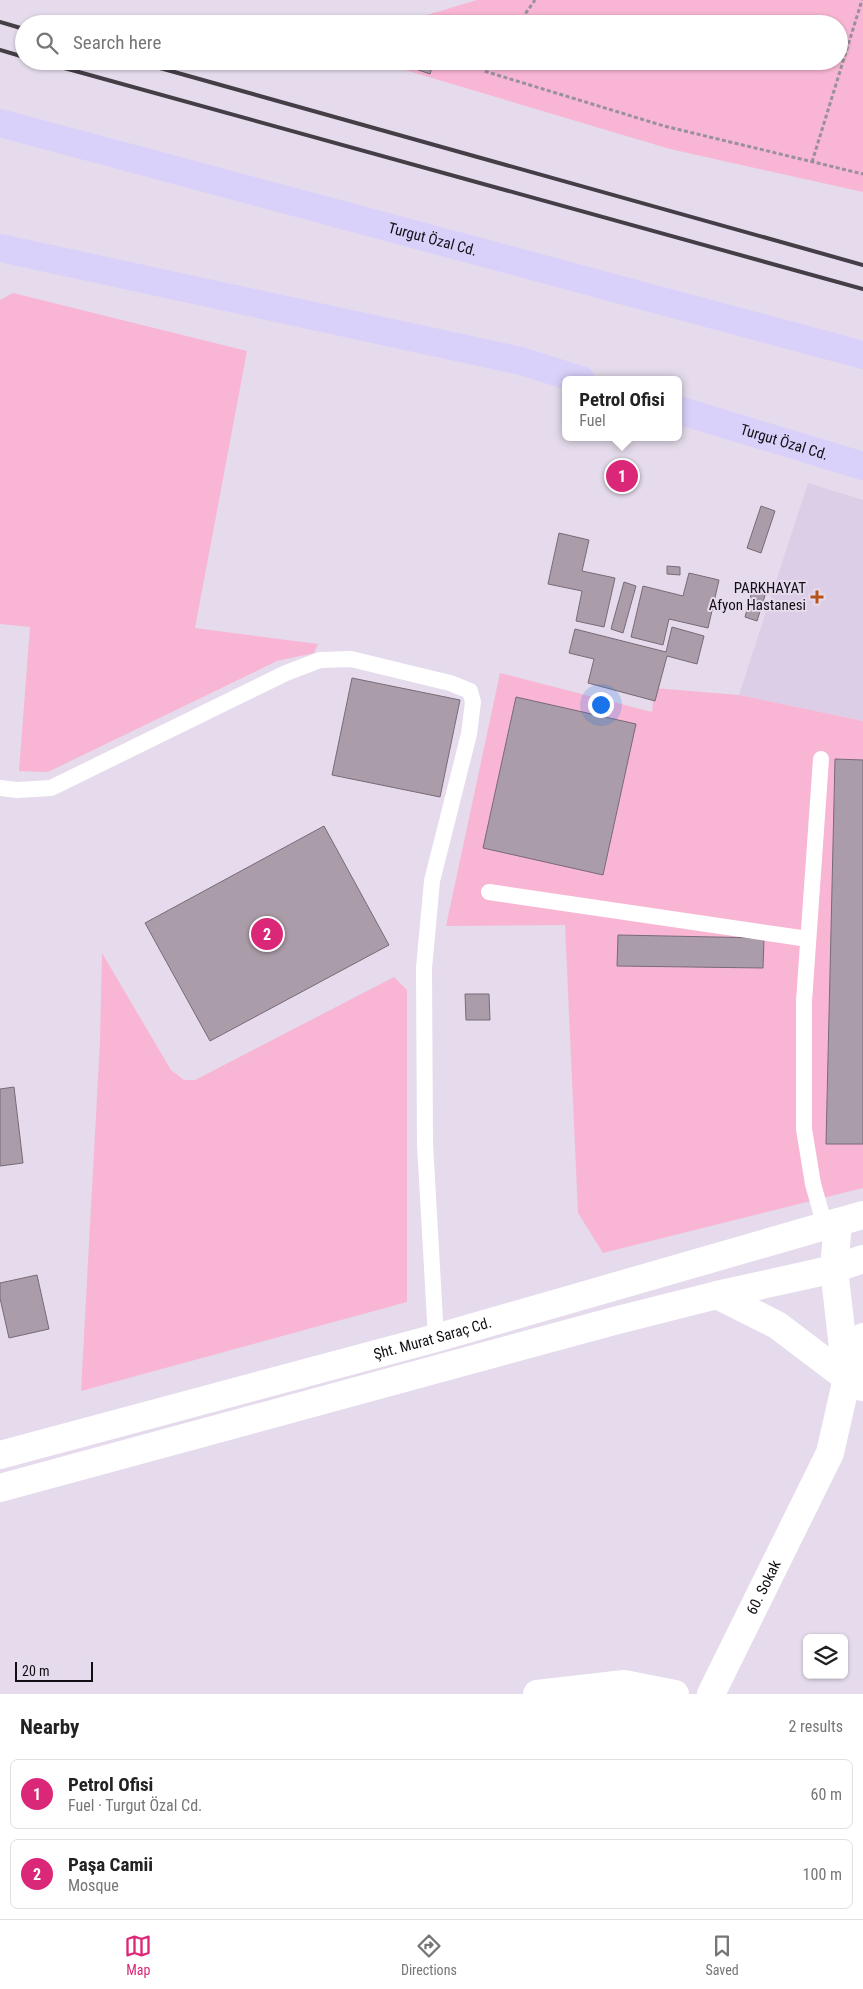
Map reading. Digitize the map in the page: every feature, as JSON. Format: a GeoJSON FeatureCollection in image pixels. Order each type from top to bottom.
{"type":"FeatureCollection","features":[{"type":"Feature","properties":{"kind":"main road","name":"Turgut Özal Cd."},"geometry":{"type":"LineString","coordinates":[[0,123],[863,355]]}},
{"type":"Feature","properties":{"kind":"main road"},"geometry":{"type":"LineString","coordinates":[[0,248],[521,361],[568,376]]}},
{"type":"Feature","properties":{"kind":"main road","name":"Turgut Özal Cd."},"geometry":{"type":"LineString","coordinates":[[682,411],[863,466]]}},
{"type":"Feature","properties":{"kind":"street","name":"Şht. Murat Saraç Cd."},"geometry":{"type":"LineString","coordinates":[[0,1454],[436,1338],[842,1221]]}},
{"type":"Feature","properties":{"kind":"street"},"geometry":{"type":"LineString","coordinates":[[842,1221],[834,1269],[855,1383]]}},
{"type":"Feature","properties":{"kind":"street","name":"Şht. Murat Saraç Cd."},"geometry":{"type":"LineString","coordinates":[[0,1488],[614,1321],[717,1295],[834,1269],[863,1259]]}},
{"type":"Feature","properties":{"kind":"street"},"geometry":{"type":"LineString","coordinates":[[717,1295],[777,1325],[855,1383]]}},
{"type":"Feature","properties":{"kind":"street"},"geometry":{"type":"LineString","coordinates":[[855,1383],[861,1345]]}},
{"type":"Feature","properties":{"kind":"street","name":"60. Sokak"},"geometry":{"type":"LineString","coordinates":[[711,1694],[830,1453],[855,1383]]}},
{"type":"Feature","properties":{"kind":"street"},"geometry":{"type":"LineString","coordinates":[[537,1694],[624,1684],[675,1694]]}},
{"type":"Feature","properties":{"kind":"lane"},"geometry":{"type":"LineString","coordinates":[[0,788],[51,788],[286,673],[320,660],[351,659],[450,683],[470,691],[473,702],[468,734],[432,882],[424,968],[425,1144],[436,1338]]}},
{"type":"Feature","properties":{"kind":"lane"},"geometry":{"type":"LineString","coordinates":[[822,759],[804,1002],[804,1129],[813,1184],[842,1221]]}},
{"type":"Feature","properties":{"kind":"lane"},"geometry":{"type":"LineString","coordinates":[[489,892],[808,939]]}},
{"type":"Feature","properties":{"kind":"path"},"geometry":{"type":"LineString","coordinates":[[525,15],[536,0]]}},
{"type":"Feature","properties":{"kind":"path"},"geometry":{"type":"LineString","coordinates":[[848,45],[862,0]]}},
{"type":"Feature","properties":{"kind":"path"},"geometry":{"type":"LineString","coordinates":[[485,70],[664,126],[863,174]]}},
{"type":"Feature","properties":{"kind":"path"},"geometry":{"type":"LineString","coordinates":[[812,162],[840,70]]}},
{"type":"Feature","properties":{"kind":"shaded area"},"geometry":{"type":"Polygon","coordinates":[[[477,0],[863,0],[863,192],[670,149],[405,70],[848,70],[848,15],[427,15],[477,0]]]}},
{"type":"Feature","properties":{"kind":"shaded area"},"geometry":{"type":"Polygon","coordinates":[[[13,293],[247,351],[195,628],[318,644],[314,653],[277,661],[48,772],[19,771],[30,627],[0,624],[0,300],[13,293]]]}},
{"type":"Feature","properties":{"kind":"shaded area","name":"PARKHAYAT Afyon Hastanesi"},"geometry":{"type":"Polygon","coordinates":[[[808,483],[863,500],[863,721],[739,695],[808,483]]]}},
{"type":"Feature","properties":{"kind":"shaded area"},"geometry":{"type":"Polygon","coordinates":[[[500,673],[652,712],[654,688],[739,695],[863,721],[863,1188],[603,1253],[578,1213],[565,925],[446,926],[500,673]]]}},
{"type":"Feature","properties":{"kind":"shaded area"},"geometry":{"type":"Polygon","coordinates":[[[102,953],[171,1070],[184,1080],[195,1080],[394,977],[407,990],[407,1302],[81,1391],[100,1041],[102,953]]]}},
{"type":"Feature","properties":{"kind":"building"},"geometry":{"type":"Polygon","coordinates":[[[418,70],[431,70],[430,74],[418,70]]]}},
{"type":"Feature","properties":{"kind":"building"},"geometry":{"type":"Polygon","coordinates":[[[761,506],[775,511],[761,553],[747,548],[761,506]]]}},
{"type":"Feature","properties":{"kind":"building"},"geometry":{"type":"Polygon","coordinates":[[[559,533],[589,540],[582,571],[615,578],[604,627],[576,621],[582,591],[548,584],[559,533]]]}},
{"type":"Feature","properties":{"kind":"building"},"geometry":{"type":"Polygon","coordinates":[[[667,566],[680,567],[680,575],[667,574],[667,566]]]}},
{"type":"Feature","properties":{"kind":"building"},"geometry":{"type":"Polygon","coordinates":[[[689,573],[719,580],[708,628],[669,619],[663,645],[631,637],[643,586],[683,596],[689,573]]]}},
{"type":"Feature","properties":{"kind":"building"},"geometry":{"type":"Polygon","coordinates":[[[624,582],[636,586],[623,633],[611,629],[624,582]]]}},
{"type":"Feature","properties":{"kind":"building"},"geometry":{"type":"Polygon","coordinates":[[[753,588],[766,592],[757,621],[745,617],[753,588]]]}},
{"type":"Feature","properties":{"kind":"building"},"geometry":{"type":"Polygon","coordinates":[[[672,627],[704,636],[697,664],[667,656],[655,701],[588,683],[594,659],[569,653],[575,629],[666,652],[672,627]]]}},
{"type":"Feature","properties":{"kind":"building"},"geometry":{"type":"Polygon","coordinates":[[[352,678],[460,700],[440,797],[332,775],[352,678]]]}},
{"type":"Feature","properties":{"kind":"building"},"geometry":{"type":"Polygon","coordinates":[[[516,697],[636,724],[603,875],[483,848],[516,697]]]}},
{"type":"Feature","properties":{"kind":"building"},"geometry":{"type":"Polygon","coordinates":[[[835,759],[863,760],[863,1144],[826,1144],[835,759]]]}},
{"type":"Feature","properties":{"kind":"building"},"geometry":{"type":"Polygon","coordinates":[[[324,826],[389,945],[210,1041],[145,923],[324,826]]]}},
{"type":"Feature","properties":{"kind":"building"},"geometry":{"type":"Polygon","coordinates":[[[618,935],[764,938],[763,968],[617,966],[618,935]]]}},
{"type":"Feature","properties":{"kind":"building"},"geometry":{"type":"Polygon","coordinates":[[[465,994],[489,994],[490,1020],[466,1020],[465,994]]]}},
{"type":"Feature","properties":{"kind":"building"},"geometry":{"type":"Polygon","coordinates":[[[14,1087],[23,1163],[0,1166],[0,1089],[14,1087]]]}},
{"type":"Feature","properties":{"kind":"building"},"geometry":{"type":"Polygon","coordinates":[[[37,1275],[49,1329],[9,1338],[0,1298],[0,1283],[37,1275]]]}},
{"type":"Feature","properties":{"kind":"railway"},"geometry":{"type":"LineString","coordinates":[[0,22],[15,26]]}},
{"type":"Feature","properties":{"kind":"railway"},"geometry":{"type":"LineString","coordinates":[[0,50],[15,54]]}},
{"type":"Feature","properties":{"kind":"railway"},"geometry":{"type":"LineString","coordinates":[[72,70],[863,289]]}},
{"type":"Feature","properties":{"kind":"railway"},"geometry":{"type":"LineString","coordinates":[[167,70],[863,265]]}},
{"type":"Feature","properties":{"kind":"place","name":"Petrol Ofisi"},"geometry":{"type":"Point","coordinates":[622,476]}},
{"type":"Feature","properties":{"kind":"place","name":"PARKHAYAT Afyon Hastanesi"},"geometry":{"type":"Point","coordinates":[817,597]}},
{"type":"Feature","properties":{"kind":"place","name":"Paşa Camii"},"geometry":{"type":"Point","coordinates":[267,934]}}]}
